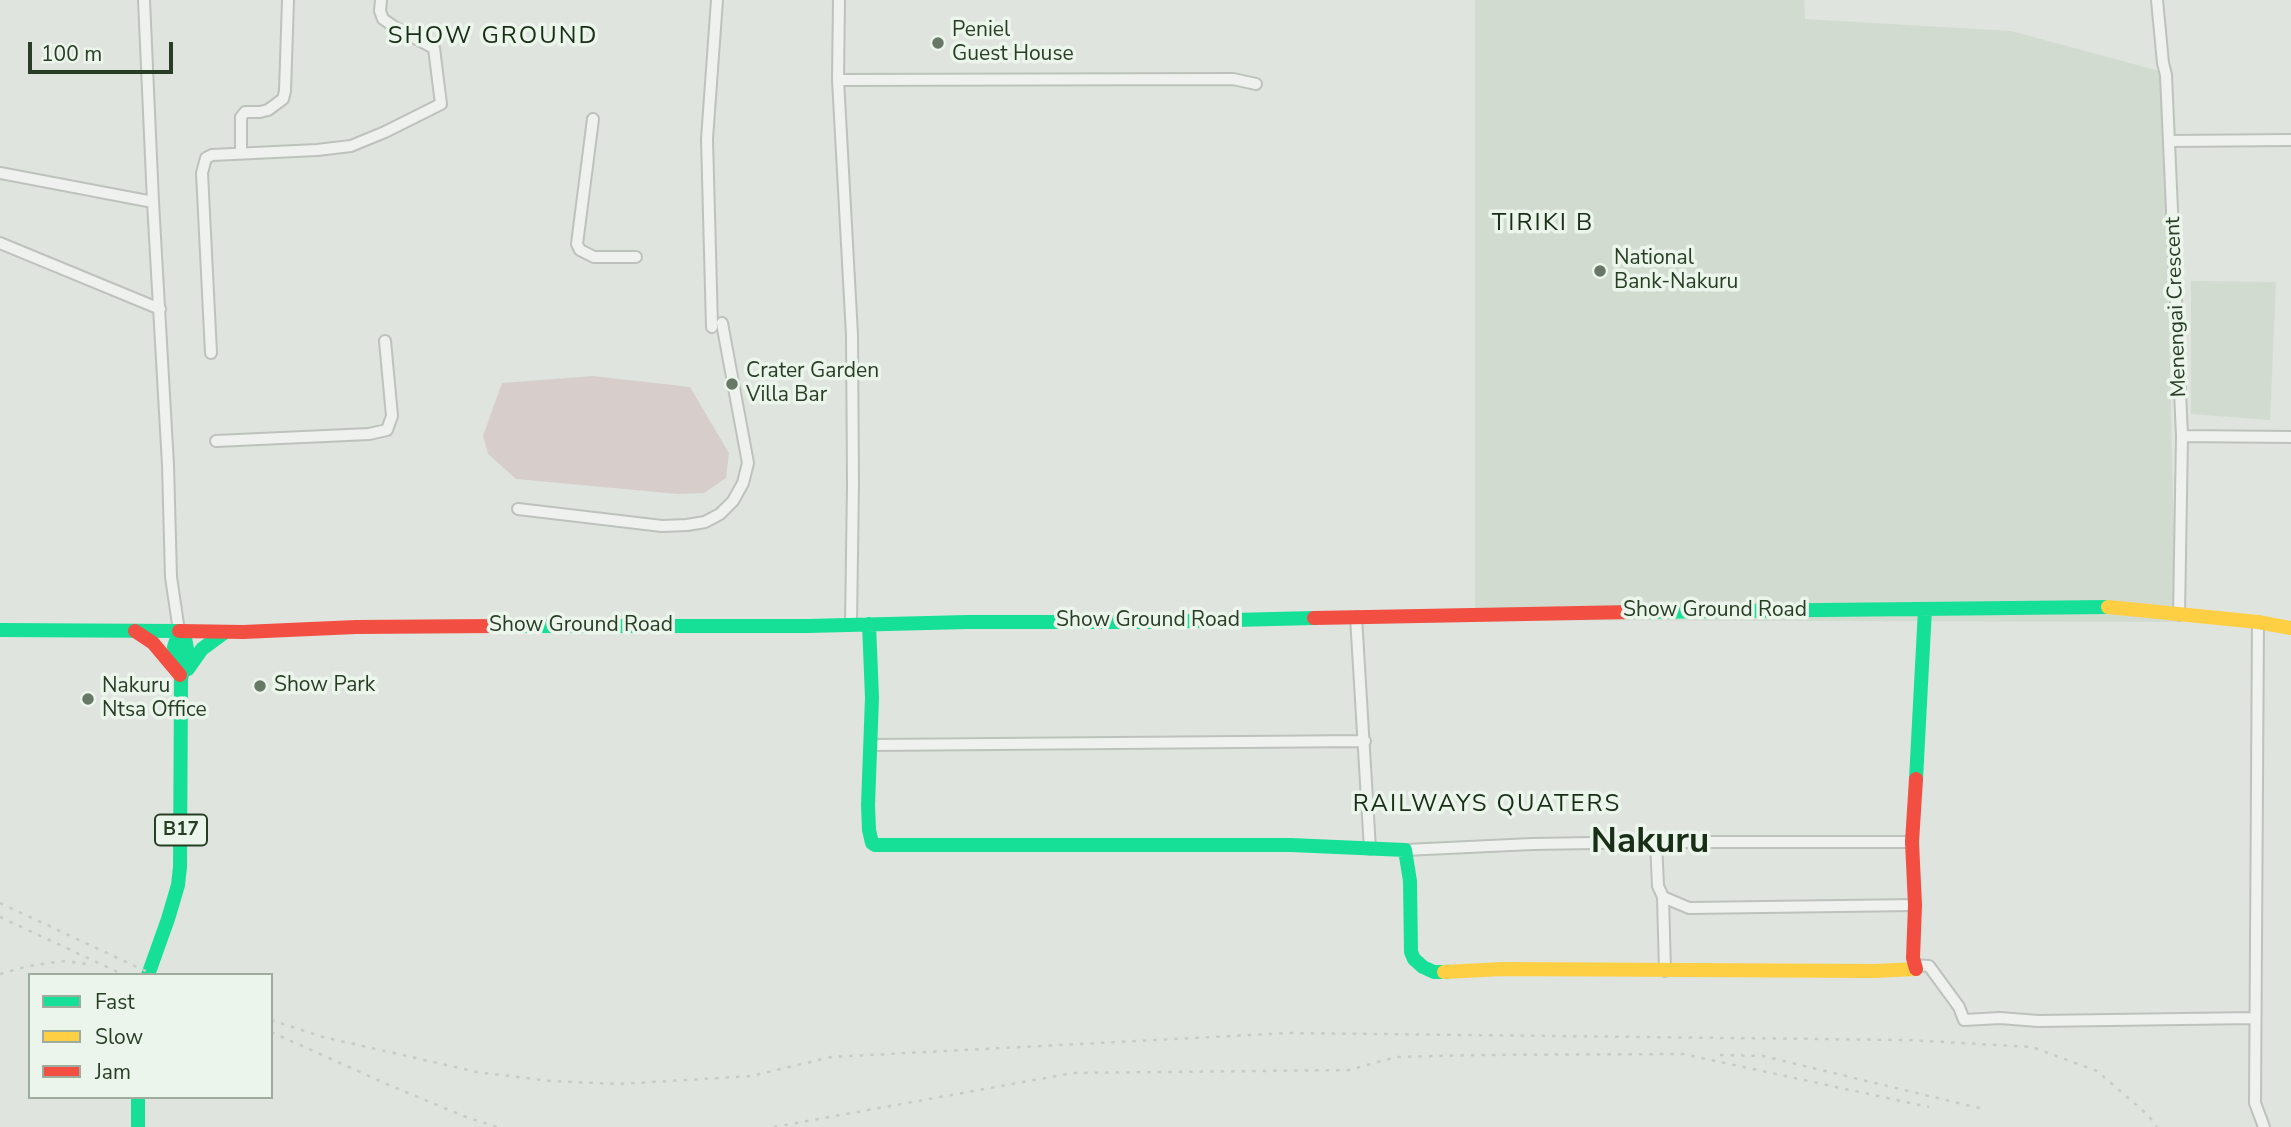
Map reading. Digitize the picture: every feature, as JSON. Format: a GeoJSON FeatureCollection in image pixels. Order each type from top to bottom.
{"type":"FeatureCollection","features":[{"type":"Feature","properties":{"kind":"main road","name":"Show Ground Road"},"geometry":{"type":"LineString","coordinates":[[0,631],[225,632],[438,626],[1218,621],[1498,613],[2117,607],[2291,628]]}},
{"type":"Feature","properties":{"kind":"main road"},"geometry":{"type":"LineString","coordinates":[[869,624],[872,658],[869,830],[872,843],[879,846],[1171,844],[1405,850],[1410,881],[1411,952],[1423,967],[1434,972],[1503,969],[1907,971],[1917,969],[1913,958],[1915,905],[1912,842],[1925,610]]}},
{"type":"Feature","properties":{"kind":"main road"},"geometry":{"type":"LineString","coordinates":[[134,630],[153,643],[181,677],[202,649],[225,632]]}},
{"type":"Feature","properties":{"kind":"main road","name":"B17"},"geometry":{"type":"LineString","coordinates":[[149,973],[168,919],[180,867],[181,677],[187,649],[185,638],[179,631]]}},
{"type":"Feature","properties":{"kind":"main road"},"geometry":{"type":"LineString","coordinates":[[138,1099],[138,1127]]}},
{"type":"Feature","properties":{"kind":"street"},"geometry":{"type":"LineString","coordinates":[[144,0],[168,466],[171,577],[179,631]]}},
{"type":"Feature","properties":{"kind":"street"},"geometry":{"type":"LineString","coordinates":[[241,153],[241,117],[245,111],[268,110],[283,99],[288,0]]}},
{"type":"Feature","properties":{"kind":"street"},"geometry":{"type":"LineString","coordinates":[[211,352],[203,163],[206,158],[212,155],[351,146],[442,104],[434,48],[383,19],[380,11],[381,0]]}},
{"type":"Feature","properties":{"kind":"street"},"geometry":{"type":"LineString","coordinates":[[518,509],[662,526],[687,526],[705,523],[720,514],[733,502],[743,483],[748,463],[717,325],[707,139],[718,0]]}},
{"type":"Feature","properties":{"kind":"street"},"geometry":{"type":"LineString","coordinates":[[839,0],[838,80],[852,335],[851,625]]}},
{"type":"Feature","properties":{"kind":"street","name":"Menengai Crescent"},"geometry":{"type":"LineString","coordinates":[[2157,0],[2170,141],[2182,436],[2179,615]]}},
{"type":"Feature","properties":{"kind":"street"},"geometry":{"type":"LineString","coordinates":[[838,80],[1233,79],[1256,84]]}},
{"type":"Feature","properties":{"kind":"street"},"geometry":{"type":"LineString","coordinates":[[593,119],[578,244],[580,250],[594,257],[636,257]]}},
{"type":"Feature","properties":{"kind":"street"},"geometry":{"type":"LineString","coordinates":[[2170,141],[2291,140]]}},
{"type":"Feature","properties":{"kind":"street"},"geometry":{"type":"LineString","coordinates":[[0,173],[153,202]]}},
{"type":"Feature","properties":{"kind":"street"},"geometry":{"type":"LineString","coordinates":[[0,243],[160,309]]}},
{"type":"Feature","properties":{"kind":"street"},"geometry":{"type":"LineString","coordinates":[[216,441],[387,430],[392,416],[385,341]]}},
{"type":"Feature","properties":{"kind":"street"},"geometry":{"type":"LineString","coordinates":[[2182,436],[2291,437]]}},
{"type":"Feature","properties":{"kind":"street"},"geometry":{"type":"LineString","coordinates":[[1356,617],[1370,849]]}},
{"type":"Feature","properties":{"kind":"street"},"geometry":{"type":"LineString","coordinates":[[2258,622],[2255,1103],[2264,1127]]}},
{"type":"Feature","properties":{"kind":"street"},"geometry":{"type":"LineString","coordinates":[[871,745],[1365,741]]}},
{"type":"Feature","properties":{"kind":"street"},"geometry":{"type":"LineString","coordinates":[[1405,850],[1656,842],[1912,842]]}},
{"type":"Feature","properties":{"kind":"street"},"geometry":{"type":"LineString","coordinates":[[1656,842],[1658,886],[1663,897],[1665,971]]}},
{"type":"Feature","properties":{"kind":"street"},"geometry":{"type":"LineString","coordinates":[[1663,897],[1689,908],[1915,905]]}},
{"type":"Feature","properties":{"kind":"street"},"geometry":{"type":"LineString","coordinates":[[1915,965],[1929,966],[1959,1007],[1964,1020],[2255,1018]]}},
{"type":"Feature","properties":{"kind":"shaded area"},"geometry":{"type":"Polygon","coordinates":[[[1475,0],[1804,0],[1805,19],[2011,31],[2163,72],[2176,622],[1475,620],[1475,0]]]}},
{"type":"Feature","properties":{"kind":"shaded area"},"geometry":{"type":"Polygon","coordinates":[[[2191,281],[2276,282],[2270,420],[2191,414],[2191,281]]]}},
{"type":"Feature","properties":{"kind":"shaded area"},"geometry":{"type":"Polygon","coordinates":[[[593,376],[690,387],[729,453],[726,478],[704,493],[678,494],[516,479],[488,454],[483,436],[502,383],[593,376]]]}},
{"type":"Feature","properties":{"kind":"railway"},"geometry":{"type":"LineString","coordinates":[[0,903],[150,973]]}},
{"type":"Feature","properties":{"kind":"railway"},"geometry":{"type":"LineString","coordinates":[[0,917],[120,973]]}},
{"type":"Feature","properties":{"kind":"railway"},"geometry":{"type":"LineString","coordinates":[[0,974],[28,966],[64,961],[93,965]]}},
{"type":"Feature","properties":{"kind":"railway"},"geometry":{"type":"LineString","coordinates":[[273,1021],[323,1037],[477,1072],[550,1081],[620,1084],[751,1076],[831,1057],[1289,1033],[1908,1040],[2032,1047],[2097,1071],[2148,1115],[2157,1127]]}},
{"type":"Feature","properties":{"kind":"railway"},"geometry":{"type":"LineString","coordinates":[[273,1033],[389,1085],[497,1127]]}},
{"type":"Feature","properties":{"kind":"railway"},"geometry":{"type":"LineString","coordinates":[[774,1127],[1073,1073],[1349,1070],[1396,1057],[1477,1055],[1683,1054],[1929,1107]]}},
{"type":"Feature","properties":{"kind":"railway"},"geometry":{"type":"LineString","coordinates":[[1720,1055],[1763,1056],[1983,1109]]}},
{"type":"Feature","properties":{"kind":"traffic: fast"},"geometry":{"type":"LineString","coordinates":[[1632,612],[2108,607]]}},
{"type":"Feature","properties":{"kind":"traffic: fast"},"geometry":{"type":"LineString","coordinates":[[1916,779],[1925,609]]}},
{"type":"Feature","properties":{"kind":"traffic: fast"},"geometry":{"type":"LineString","coordinates":[[495,626],[808,626],[1314,618]]}},
{"type":"Feature","properties":{"kind":"traffic: fast"},"geometry":{"type":"LineString","coordinates":[[869,624],[872,698],[868,805],[869,830],[875,845],[1291,845],[1405,850],[1410,881],[1411,952],[1423,967],[1434,972],[1444,972]]}},
{"type":"Feature","properties":{"kind":"traffic: fast"},"geometry":{"type":"LineString","coordinates":[[0,630],[179,631]]}},
{"type":"Feature","properties":{"kind":"traffic: fast"},"geometry":{"type":"LineString","coordinates":[[179,631],[174,647],[180,675]]}},
{"type":"Feature","properties":{"kind":"traffic: fast"},"geometry":{"type":"LineString","coordinates":[[149,973],[168,919],[180,867],[181,680],[187,649],[185,638],[179,631]]}},
{"type":"Feature","properties":{"kind":"traffic: fast"},"geometry":{"type":"LineString","coordinates":[[188,669],[202,649],[225,632]]}},
{"type":"Feature","properties":{"kind":"traffic: fast"},"geometry":{"type":"LineString","coordinates":[[138,1099],[138,1127]]}},
{"type":"Feature","properties":{"kind":"traffic: slow"},"geometry":{"type":"LineString","coordinates":[[2108,607],[2258,622],[2291,628]]}},
{"type":"Feature","properties":{"kind":"traffic: slow"},"geometry":{"type":"LineString","coordinates":[[1444,972],[1503,969],[1916,969]]}},
{"type":"Feature","properties":{"kind":"traffic: jam"},"geometry":{"type":"LineString","coordinates":[[1314,618],[1632,612]]}},
{"type":"Feature","properties":{"kind":"traffic: jam"},"geometry":{"type":"LineString","coordinates":[[179,631],[495,626]]}},
{"type":"Feature","properties":{"kind":"traffic: jam"},"geometry":{"type":"LineString","coordinates":[[135,631],[153,643],[180,675]]}},
{"type":"Feature","properties":{"kind":"traffic: jam"},"geometry":{"type":"LineString","coordinates":[[1916,779],[1912,842],[1915,905],[1913,958],[1916,969]]}},
{"type":"Feature","properties":{"kind":"place","name":"Peniel Guest House"},"geometry":{"type":"Point","coordinates":[938,43]}},
{"type":"Feature","properties":{"kind":"place","name":"National Bank-Nakuru"},"geometry":{"type":"Point","coordinates":[1600,271]}},
{"type":"Feature","properties":{"kind":"place","name":"Crater Garden Villa Bar"},"geometry":{"type":"Point","coordinates":[732,384]}},
{"type":"Feature","properties":{"kind":"place","name":"Show Park"},"geometry":{"type":"Point","coordinates":[260,686]}},
{"type":"Feature","properties":{"kind":"place","name":"Nakuru Ntsa Office"},"geometry":{"type":"Point","coordinates":[88,699]}},
{"type":"Feature","properties":{"kind":"district","name":"SHOW GROUND"},"geometry":{"type":"Point","coordinates":[493,37]}},
{"type":"Feature","properties":{"kind":"district","name":"TIRIKI B"},"geometry":{"type":"Point","coordinates":[1543,224]}},
{"type":"Feature","properties":{"kind":"district","name":"RAILWAYS QUATERS"},"geometry":{"type":"Point","coordinates":[1487,805]}},
{"type":"Feature","properties":{"kind":"district","name":"Nakuru"},"geometry":{"type":"Point","coordinates":[1650,844]}}]}
